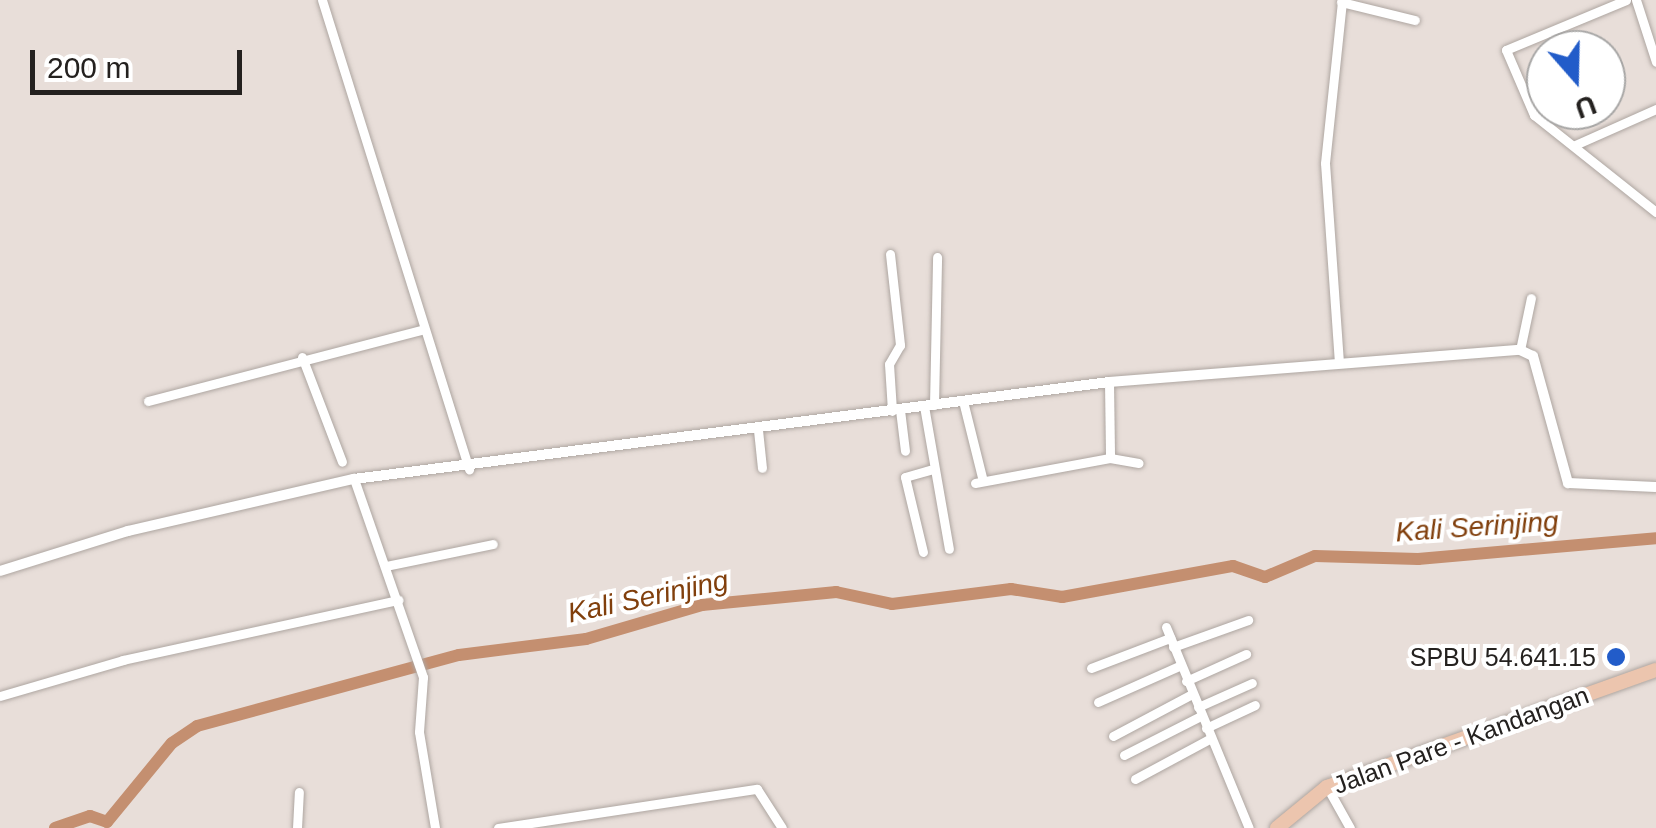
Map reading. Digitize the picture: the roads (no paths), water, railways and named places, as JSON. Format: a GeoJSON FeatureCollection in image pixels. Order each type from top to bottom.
{"type":"FeatureCollection","features":[{"type":"Feature","properties":{"kind":"main road","name":"Jalan Pare - Kandangan"},"geometry":{"type":"LineString","coordinates":[[1277,828],[1328,787],[1656,670]]}},
{"type":"Feature","properties":{"kind":"street"},"geometry":{"type":"LineString","coordinates":[[322,0],[469,470]]}},
{"type":"Feature","properties":{"kind":"street"},"geometry":{"type":"LineString","coordinates":[[1626,0],[1506,48],[1534,115],[1656,212]]}},
{"type":"Feature","properties":{"kind":"street"},"geometry":{"type":"LineString","coordinates":[[1636,0],[1656,62]]}},
{"type":"Feature","properties":{"kind":"street"},"geometry":{"type":"LineString","coordinates":[[1339,363],[1326,162],[1342,1],[1415,20]]}},
{"type":"Feature","properties":{"kind":"street"},"geometry":{"type":"LineString","coordinates":[[1575,145],[1656,109]]}},
{"type":"Feature","properties":{"kind":"street"},"geometry":{"type":"LineString","coordinates":[[890,254],[900,345],[889,364],[905,451]]}},
{"type":"Feature","properties":{"kind":"street"},"geometry":{"type":"LineString","coordinates":[[924,552],[905,477],[930,470],[937,463],[929,406],[937,258]]}},
{"type":"Feature","properties":{"kind":"street"},"geometry":{"type":"LineString","coordinates":[[1520,350],[1531,298]]}},
{"type":"Feature","properties":{"kind":"street"},"geometry":{"type":"LineString","coordinates":[[148,402],[302,357],[424,329]]}},
{"type":"Feature","properties":{"kind":"street"},"geometry":{"type":"LineString","coordinates":[[0,570],[128,530],[354,479],[469,470],[1108,382],[1520,350],[1533,356],[1566,482],[1656,487]]}},
{"type":"Feature","properties":{"kind":"street"},"geometry":{"type":"LineString","coordinates":[[302,357],[342,462]]}},
{"type":"Feature","properties":{"kind":"street"},"geometry":{"type":"LineString","coordinates":[[1108,382],[1110,458]]}},
{"type":"Feature","properties":{"kind":"street"},"geometry":{"type":"LineString","coordinates":[[963,401],[978,482],[1110,458],[1139,462]]}},
{"type":"Feature","properties":{"kind":"street"},"geometry":{"type":"LineString","coordinates":[[758,430],[762,468]]}},
{"type":"Feature","properties":{"kind":"street"},"geometry":{"type":"LineString","coordinates":[[930,470],[949,548]]}},
{"type":"Feature","properties":{"kind":"street"},"geometry":{"type":"LineString","coordinates":[[354,479],[422,671],[419,732],[435,828]]}},
{"type":"Feature","properties":{"kind":"street"},"geometry":{"type":"LineString","coordinates":[[386,566],[493,544]]}},
{"type":"Feature","properties":{"kind":"street"},"geometry":{"type":"LineString","coordinates":[[0,696],[123,660],[400,600]]}},
{"type":"Feature","properties":{"kind":"street"},"geometry":{"type":"LineString","coordinates":[[1091,668],[1169,637],[1248,620]]}},
{"type":"Feature","properties":{"kind":"street"},"geometry":{"type":"LineString","coordinates":[[1169,637],[1249,828]]}},
{"type":"Feature","properties":{"kind":"street"},"geometry":{"type":"LineString","coordinates":[[1186,681],[1246,654]]}},
{"type":"Feature","properties":{"kind":"street"},"geometry":{"type":"LineString","coordinates":[[1098,702],[1179,666]]}},
{"type":"Feature","properties":{"kind":"street"},"geometry":{"type":"LineString","coordinates":[[1124,754],[1252,683]]}},
{"type":"Feature","properties":{"kind":"street"},"geometry":{"type":"LineString","coordinates":[[1113,736],[1192,694]]}},
{"type":"Feature","properties":{"kind":"street"},"geometry":{"type":"LineString","coordinates":[[1136,779],[1255,705]]}},
{"type":"Feature","properties":{"kind":"street"},"geometry":{"type":"LineString","coordinates":[[1328,787],[1350,828]]}},
{"type":"Feature","properties":{"kind":"street"},"geometry":{"type":"LineString","coordinates":[[498,828],[757,789],[782,828]]}},
{"type":"Feature","properties":{"kind":"street"},"geometry":{"type":"LineString","coordinates":[[297,828],[299,792]]}},
{"type":"Feature","properties":{"kind":"waterway","name":"Kali Serinjing"},"geometry":{"type":"LineString","coordinates":[[55,828],[90,816],[107,822],[172,743],[197,726],[459,655],[586,639],[702,605],[836,592],[892,604],[1011,589],[1062,597],[1233,566],[1265,577],[1315,556],[1418,559],[1656,538]]}},
{"type":"Feature","properties":{"kind":"place","name":"SPBU 54.641.15"},"geometry":{"type":"Point","coordinates":[1616,657]}}]}
